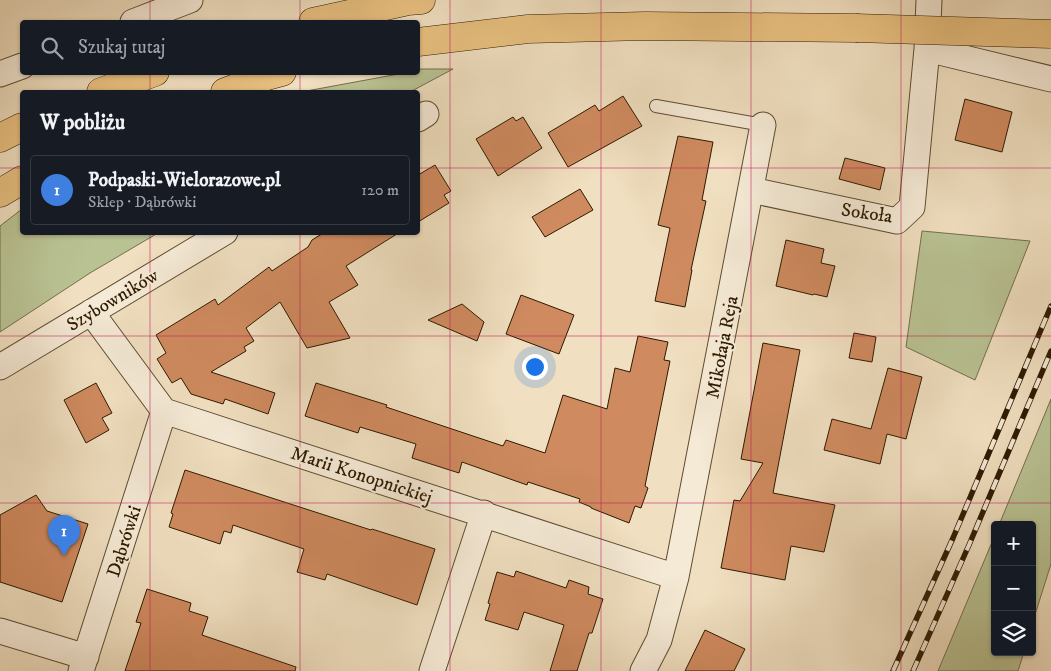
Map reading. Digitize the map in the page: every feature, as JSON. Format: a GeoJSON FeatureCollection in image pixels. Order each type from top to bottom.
{"type":"FeatureCollection","features":[{"type":"Feature","properties":{"kind":"main road"},"geometry":{"type":"LineString","coordinates":[[322,20],[408,1],[422,0]]}},
{"type":"Feature","properties":{"kind":"main road"},"geometry":{"type":"LineString","coordinates":[[420,42],[528,28],[645,26],[856,28],[1051,34]]}},
{"type":"Feature","properties":{"kind":"main road"},"geometry":{"type":"LineString","coordinates":[[107,90],[147,75]]}},
{"type":"Feature","properties":{"kind":"main road"},"geometry":{"type":"LineString","coordinates":[[230,90],[271,75]]}},
{"type":"Feature","properties":{"kind":"main road"},"geometry":{"type":"LineString","coordinates":[[0,138],[20,128]]}},
{"type":"Feature","properties":{"kind":"main road"},"geometry":{"type":"LineString","coordinates":[[0,193],[20,181]]}},
{"type":"Feature","properties":{"kind":"street"},"geometry":{"type":"LineString","coordinates":[[138,20],[190,0]]}},
{"type":"Feature","properties":{"kind":"street","name":"Sokoła"},"geometry":{"type":"LineString","coordinates":[[751,190],[897,221],[912,206],[927,49],[929,0]]}},
{"type":"Feature","properties":{"kind":"street"},"geometry":{"type":"LineString","coordinates":[[927,49],[1051,79]]}},
{"type":"Feature","properties":{"kind":"street"},"geometry":{"type":"LineString","coordinates":[[0,74],[20,67]]}},
{"type":"Feature","properties":{"kind":"street","name":"Mikołaja Reja"},"geometry":{"type":"LineString","coordinates":[[643,671],[659,640],[676,577],[763,125]]}},
{"type":"Feature","properties":{"kind":"street","name":"Szybowników"},"geometry":{"type":"LineString","coordinates":[[0,367],[220,235]]}},
{"type":"Feature","properties":{"kind":"street"},"geometry":{"type":"LineString","coordinates":[[91,312],[164,411]]}},
{"type":"Feature","properties":{"kind":"street","name":"Marii Konopnickiej"},"geometry":{"type":"LineString","coordinates":[[164,411],[676,577]]}},
{"type":"Feature","properties":{"kind":"street","name":"Dąbrówki"},"geometry":{"type":"LineString","coordinates":[[84,664],[164,411]]}},
{"type":"Feature","properties":{"kind":"street"},"geometry":{"type":"LineString","coordinates":[[432,671],[484,514]]}},
{"type":"Feature","properties":{"kind":"street"},"geometry":{"type":"LineString","coordinates":[[0,631],[84,664]]}},
{"type":"Feature","properties":{"kind":"lane","name":"Mikołaja Reja"},"geometry":{"type":"LineString","coordinates":[[656,106],[763,125]]}},
{"type":"Feature","properties":{"kind":"green space"},"geometry":{"type":"Polygon","coordinates":[[[420,69],[453,69],[414,90],[312,90],[393,75],[420,75],[420,69]]]}},
{"type":"Feature","properties":{"kind":"green space"},"geometry":{"type":"Polygon","coordinates":[[[20,211],[20,235],[155,235],[90,273],[0,332],[0,226],[20,211]]]}},
{"type":"Feature","properties":{"kind":"green space"},"geometry":{"type":"Polygon","coordinates":[[[922,231],[1030,241],[975,380],[906,347],[922,231]]]}},
{"type":"Feature","properties":{"kind":"green space"},"geometry":{"type":"Polygon","coordinates":[[[1051,399],[1051,564],[1036,611],[1036,521],[1001,521],[1051,399]]]}},
{"type":"Feature","properties":{"kind":"green space"},"geometry":{"type":"Polygon","coordinates":[[[991,545],[991,656],[1023,656],[1018,671],[938,671],[991,545]]]}},
{"type":"Feature","properties":{"kind":"building"},"geometry":{"type":"Polygon","coordinates":[[[623,96],[642,126],[568,167],[548,133],[595,105],[599,111],[623,96]]]}},
{"type":"Feature","properties":{"kind":"building"},"geometry":{"type":"Polygon","coordinates":[[[965,99],[1012,112],[1002,152],[955,140],[965,99]]]}},
{"type":"Feature","properties":{"kind":"building"},"geometry":{"type":"Polygon","coordinates":[[[513,117],[516,121],[523,117],[542,148],[498,176],[476,139],[513,117]]]}},
{"type":"Feature","properties":{"kind":"building"},"geometry":{"type":"Polygon","coordinates":[[[678,136],[713,142],[702,200],[706,201],[685,307],[655,301],[670,228],[658,225],[678,136]]]}},
{"type":"Feature","properties":{"kind":"building"},"geometry":{"type":"Polygon","coordinates":[[[845,158],[885,168],[880,190],[839,179],[845,158]]]}},
{"type":"Feature","properties":{"kind":"building"},"geometry":{"type":"Polygon","coordinates":[[[435,165],[451,191],[444,195],[449,203],[420,221],[420,174],[435,165]]]}},
{"type":"Feature","properties":{"kind":"building"},"geometry":{"type":"Polygon","coordinates":[[[580,189],[593,210],[545,237],[532,217],[580,189]]]}},
{"type":"Feature","properties":{"kind":"building"},"geometry":{"type":"Polygon","coordinates":[[[320,235],[395,235],[346,266],[358,285],[329,302],[350,338],[307,348],[280,302],[246,328],[254,341],[244,347],[246,351],[211,372],[275,393],[268,414],[225,399],[223,404],[191,394],[181,378],[172,383],[157,359],[166,353],[156,335],[215,299],[218,305],[269,267],[272,271],[308,247],[312,240],[320,235]]]}},
{"type":"Feature","properties":{"kind":"building"},"geometry":{"type":"Polygon","coordinates":[[[786,240],[824,249],[821,263],[835,266],[827,297],[776,286],[786,240]]]}},
{"type":"Feature","properties":{"kind":"building"},"geometry":{"type":"Polygon","coordinates":[[[521,295],[574,315],[559,354],[506,334],[521,295]]]}},
{"type":"Feature","properties":{"kind":"building"},"geometry":{"type":"Polygon","coordinates":[[[462,304],[484,322],[477,341],[428,320],[462,304]]]}},
{"type":"Feature","properties":{"kind":"building"},"geometry":{"type":"Polygon","coordinates":[[[854,333],[876,337],[872,362],[849,358],[854,333]]]}},
{"type":"Feature","properties":{"kind":"building"},"geometry":{"type":"Polygon","coordinates":[[[638,336],[668,342],[664,360],[670,361],[645,486],[648,488],[641,508],[635,506],[629,523],[591,508],[579,502],[580,499],[528,482],[527,485],[462,462],[459,473],[412,458],[416,444],[360,427],[358,433],[305,416],[316,383],[387,405],[386,407],[503,446],[506,440],[545,453],[563,395],[607,409],[615,368],[630,372],[638,336]]]}},
{"type":"Feature","properties":{"kind":"building"},"geometry":{"type":"Polygon","coordinates":[[[763,343],[800,350],[773,493],[835,505],[824,552],[791,546],[785,580],[721,568],[734,500],[740,501],[763,463],[741,459],[763,343]]]}},
{"type":"Feature","properties":{"kind":"building"},"geometry":{"type":"Polygon","coordinates":[[[888,368],[922,377],[906,439],[887,434],[880,464],[824,450],[832,419],[871,429],[888,368]]]}},
{"type":"Feature","properties":{"kind":"building"},"geometry":{"type":"Polygon","coordinates":[[[96,383],[112,413],[102,418],[109,430],[86,443],[64,400],[96,383]]]}},
{"type":"Feature","properties":{"kind":"building"},"geometry":{"type":"Polygon","coordinates":[[[185,470],[435,549],[417,605],[327,574],[325,580],[297,572],[304,549],[233,525],[231,533],[224,531],[220,544],[169,527],[173,514],[171,513],[185,470]]]}},
{"type":"Feature","properties":{"kind":"building"},"geometry":{"type":"Polygon","coordinates":[[[36,495],[47,511],[88,524],[62,602],[0,582],[0,515],[36,495]]]}},
{"type":"Feature","properties":{"kind":"building"},"geometry":{"type":"Polygon","coordinates":[[[516,571],[566,588],[569,580],[589,587],[588,594],[603,599],[592,633],[589,633],[577,671],[550,671],[564,625],[524,612],[518,630],[485,620],[497,572],[514,577],[516,571]]]}},
{"type":"Feature","properties":{"kind":"building"},"geometry":{"type":"Polygon","coordinates":[[[147,589],[191,603],[189,611],[208,617],[202,635],[296,667],[295,671],[125,671],[141,623],[136,622],[147,589]]]}},
{"type":"Feature","properties":{"kind":"building"},"geometry":{"type":"Polygon","coordinates":[[[705,630],[745,649],[734,671],[685,671],[705,630]]]}},
{"type":"Feature","properties":{"kind":"railway"},"geometry":{"type":"LineString","coordinates":[[893,671],[953,538],[1051,306]]}},
{"type":"Feature","properties":{"kind":"railway"},"geometry":{"type":"LineString","coordinates":[[913,671],[969,545],[1051,351]]}},
{"type":"Feature","properties":{"kind":"place","name":"Podpaski-Wielorazowe.pl"},"geometry":{"type":"Point","coordinates":[64,556]}}]}
